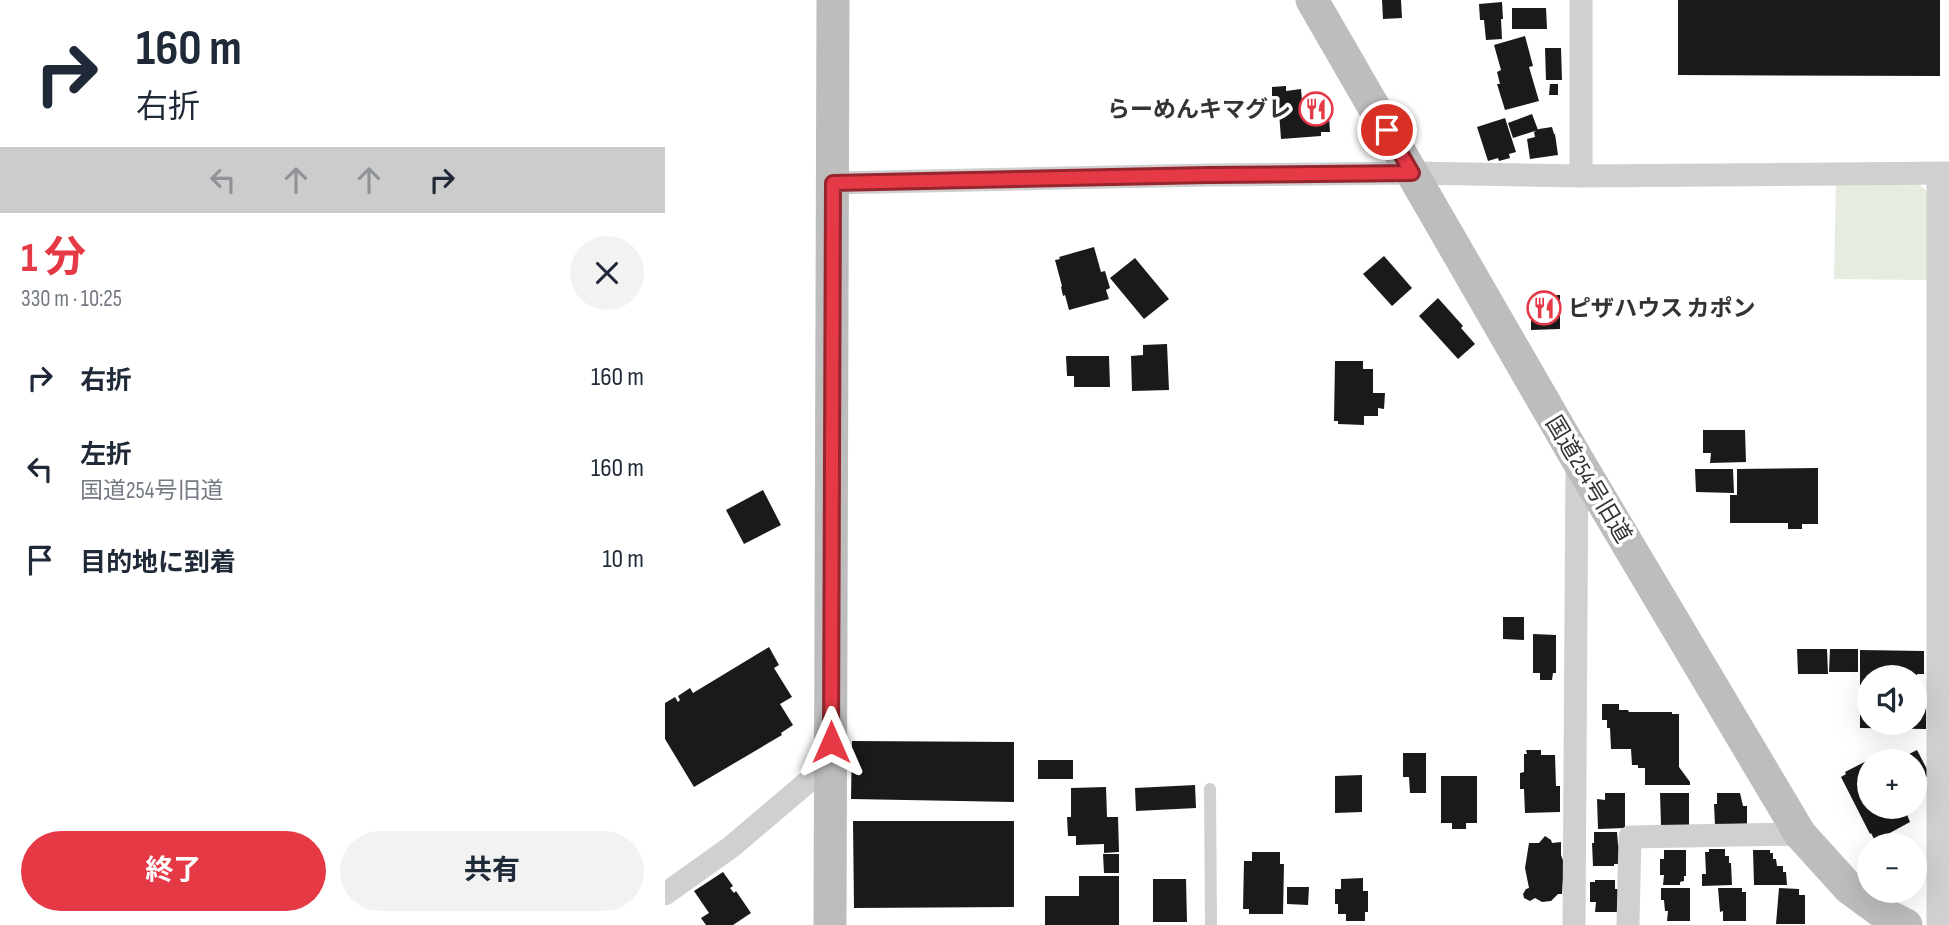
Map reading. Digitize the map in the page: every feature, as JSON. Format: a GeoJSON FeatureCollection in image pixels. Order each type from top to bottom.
{"type":"FeatureCollection","features":[{"type":"Feature","properties":{"kind":"street"},"geometry":{"type":"LineString","coordinates":[[830,925],[833,0]]}},
{"type":"Feature","properties":{"kind":"street","name":"国道254号旧道"},"geometry":{"type":"LineString","coordinates":[[1312,0],[1577,459],[1800,834],[1849,888],[1888,922]]}},
{"type":"Feature","properties":{"kind":"street"},"geometry":{"type":"LineString","coordinates":[[1581,0],[1581,176]]}},
{"type":"Feature","properties":{"kind":"street"},"geometry":{"type":"LineString","coordinates":[[833,183],[1412,173],[1581,176],[1943,173],[1938,925]]}},
{"type":"Feature","properties":{"kind":"street"},"geometry":{"type":"LineString","coordinates":[[1574,925],[1577,459]]}},
{"type":"Feature","properties":{"kind":"street"},"geometry":{"type":"LineString","coordinates":[[665,894],[731,847],[810,780],[830,769]]}},
{"type":"Feature","properties":{"kind":"street"},"geometry":{"type":"LineString","coordinates":[[1628,925],[1630,837],[1800,834]]}},
{"type":"Feature","properties":{"kind":"lane"},"geometry":{"type":"LineString","coordinates":[[1210,789],[1211,925]]}},
{"type":"Feature","properties":{"kind":"shaded area"},"geometry":{"type":"Polygon","coordinates":[[[1836,182],[1919,184],[1929,194],[1928,280],[1834,279],[1836,182]]]}},
{"type":"Feature","properties":{"kind":"building"},"geometry":{"type":"Polygon","coordinates":[[[1382,0],[1401,0],[1402,18],[1383,19],[1382,0]]]}},
{"type":"Feature","properties":{"kind":"building"},"geometry":{"type":"Polygon","coordinates":[[[1678,0],[1940,0],[1940,76],[1678,75],[1678,0]]]}},
{"type":"Feature","properties":{"kind":"building"},"geometry":{"type":"Polygon","coordinates":[[[1502,2],[1502,39],[1486,40],[1479,4],[1502,2]]]}},
{"type":"Feature","properties":{"kind":"building"},"geometry":{"type":"Polygon","coordinates":[[[1512,8],[1546,8],[1547,29],[1512,29],[1512,8]]]}},
{"type":"Feature","properties":{"kind":"building"},"geometry":{"type":"Polygon","coordinates":[[[1525,36],[1533,66],[1529,67],[1539,101],[1505,110],[1497,84],[1500,84],[1497,72],[1501,70],[1494,45],[1525,36]]]}},
{"type":"Feature","properties":{"kind":"building"},"geometry":{"type":"Polygon","coordinates":[[[1545,48],[1561,48],[1562,80],[1546,80],[1545,48]]]}},
{"type":"Feature","properties":{"kind":"building"},"geometry":{"type":"Polygon","coordinates":[[[1550,84],[1558,84],[1558,95],[1549,95],[1550,84]]]}},
{"type":"Feature","properties":{"kind":"building"},"geometry":{"type":"Polygon","coordinates":[[[1286,86],[1286,91],[1301,89],[1302,101],[1328,100],[1330,132],[1321,132],[1321,136],[1281,139],[1279,112],[1271,113],[1270,97],[1272,87],[1286,86]]]}},
{"type":"Feature","properties":{"kind":"building"},"geometry":{"type":"Polygon","coordinates":[[[1532,114],[1538,130],[1513,138],[1508,123],[1532,114]]]}},
{"type":"Feature","properties":{"kind":"building"},"geometry":{"type":"Polygon","coordinates":[[[1505,118],[1516,152],[1509,154],[1510,158],[1488,161],[1477,127],[1505,118]]]}},
{"type":"Feature","properties":{"kind":"building"},"geometry":{"type":"Polygon","coordinates":[[[1552,127],[1558,155],[1530,159],[1527,139],[1535,137],[1534,132],[1539,129],[1552,127]]]}},
{"type":"Feature","properties":{"kind":"building"},"geometry":{"type":"Polygon","coordinates":[[[1094,247],[1101,272],[1105,271],[1110,288],[1106,290],[1109,299],[1069,310],[1055,260],[1094,247]]]}},
{"type":"Feature","properties":{"kind":"building"},"geometry":{"type":"Polygon","coordinates":[[[1384,256],[1412,288],[1392,306],[1363,274],[1384,256]]]}},
{"type":"Feature","properties":{"kind":"building"},"geometry":{"type":"Polygon","coordinates":[[[1135,258],[1169,299],[1144,319],[1110,278],[1135,258]]]}},
{"type":"Feature","properties":{"kind":"building"},"geometry":{"type":"Polygon","coordinates":[[[1560,295],[1560,329],[1531,330],[1531,296],[1560,295]]]}},
{"type":"Feature","properties":{"kind":"building"},"geometry":{"type":"Polygon","coordinates":[[[1438,298],[1475,344],[1458,359],[1419,316],[1438,298]]]}},
{"type":"Feature","properties":{"kind":"building"},"geometry":{"type":"Polygon","coordinates":[[[1167,344],[1169,390],[1132,391],[1131,356],[1143,355],[1143,345],[1167,344]]]}},
{"type":"Feature","properties":{"kind":"building"},"geometry":{"type":"Polygon","coordinates":[[[1066,356],[1109,356],[1110,387],[1074,387],[1074,376],[1067,376],[1066,356]]]}},
{"type":"Feature","properties":{"kind":"building"},"geometry":{"type":"Polygon","coordinates":[[[1335,361],[1363,361],[1363,369],[1373,369],[1373,393],[1385,393],[1384,409],[1378,408],[1378,416],[1364,416],[1364,425],[1338,424],[1338,421],[1334,421],[1335,361]]]}},
{"type":"Feature","properties":{"kind":"building"},"geometry":{"type":"Polygon","coordinates":[[[1703,430],[1745,430],[1746,462],[1710,463],[1711,453],[1703,453],[1703,430]]]}},
{"type":"Feature","properties":{"kind":"building"},"geometry":{"type":"Polygon","coordinates":[[[1818,468],[1818,524],[1802,524],[1802,529],[1788,529],[1788,523],[1730,523],[1730,495],[1737,495],[1737,469],[1818,468]]]}},
{"type":"Feature","properties":{"kind":"building"},"geometry":{"type":"Polygon","coordinates":[[[1695,469],[1733,469],[1734,493],[1696,492],[1695,469]]]}},
{"type":"Feature","properties":{"kind":"building"},"geometry":{"type":"Polygon","coordinates":[[[763,490],[781,525],[744,544],[726,510],[763,490]]]}},
{"type":"Feature","properties":{"kind":"building"},"geometry":{"type":"Polygon","coordinates":[[[1503,617],[1524,617],[1524,640],[1503,639],[1503,617]]]}},
{"type":"Feature","properties":{"kind":"building"},"geometry":{"type":"Polygon","coordinates":[[[1533,634],[1556,635],[1556,673],[1553,673],[1552,680],[1540,680],[1540,673],[1533,673],[1533,634]]]}},
{"type":"Feature","properties":{"kind":"building"},"geometry":{"type":"Polygon","coordinates":[[[769,647],[779,665],[774,668],[792,697],[780,704],[793,725],[781,733],[782,735],[694,787],[665,739],[665,703],[675,697],[678,702],[678,696],[690,688],[693,693],[769,647]]]}},
{"type":"Feature","properties":{"kind":"building"},"geometry":{"type":"Polygon","coordinates":[[[1797,649],[1827,649],[1828,674],[1798,674],[1797,649]]]}},
{"type":"Feature","properties":{"kind":"building"},"geometry":{"type":"Polygon","coordinates":[[[1830,649],[1858,649],[1857,672],[1829,672],[1830,649]]]}},
{"type":"Feature","properties":{"kind":"building"},"geometry":{"type":"Polygon","coordinates":[[[1860,650],[1924,651],[1924,665],[1860,665],[1860,650]]]}},
{"type":"Feature","properties":{"kind":"building"},"geometry":{"type":"Polygon","coordinates":[[[1602,704],[1619,704],[1619,710],[1629,712],[1679,714],[1679,767],[1690,785],[1645,785],[1645,768],[1632,765],[1631,749],[1611,749],[1610,728],[1607,728],[1607,720],[1602,720],[1602,704]]]}},
{"type":"Feature","properties":{"kind":"building"},"geometry":{"type":"Polygon","coordinates":[[[852,741],[1014,742],[1014,802],[851,799],[852,741]]]}},
{"type":"Feature","properties":{"kind":"building"},"geometry":{"type":"Polygon","coordinates":[[[1526,750],[1541,750],[1541,755],[1555,755],[1556,786],[1560,786],[1560,812],[1525,813],[1520,773],[1524,772],[1526,750]]]}},
{"type":"Feature","properties":{"kind":"building"},"geometry":{"type":"Polygon","coordinates":[[[1403,753],[1426,753],[1426,793],[1410,793],[1409,777],[1403,777],[1403,753]]]}},
{"type":"Feature","properties":{"kind":"building"},"geometry":{"type":"Polygon","coordinates":[[[1038,760],[1073,760],[1073,779],[1038,779],[1038,760]]]}},
{"type":"Feature","properties":{"kind":"building"},"geometry":{"type":"Polygon","coordinates":[[[1857,766],[1857,808],[1841,777],[1857,766]]]}},
{"type":"Feature","properties":{"kind":"building"},"geometry":{"type":"Polygon","coordinates":[[[1362,775],[1362,812],[1335,813],[1335,776],[1362,775]]]}},
{"type":"Feature","properties":{"kind":"building"},"geometry":{"type":"Polygon","coordinates":[[[1441,776],[1477,776],[1477,823],[1466,823],[1466,829],[1452,829],[1452,823],[1441,823],[1441,776]]]}},
{"type":"Feature","properties":{"kind":"building"},"geometry":{"type":"Polygon","coordinates":[[[1195,785],[1196,808],[1136,811],[1135,788],[1195,785]]]}},
{"type":"Feature","properties":{"kind":"building"},"geometry":{"type":"Polygon","coordinates":[[[1106,787],[1107,817],[1118,817],[1119,852],[1104,853],[1104,844],[1076,845],[1076,836],[1068,836],[1067,817],[1071,817],[1071,788],[1106,787]]]}},
{"type":"Feature","properties":{"kind":"building"},"geometry":{"type":"Polygon","coordinates":[[[1605,793],[1625,793],[1625,828],[1598,829],[1597,799],[1605,800],[1605,793]]]}},
{"type":"Feature","properties":{"kind":"building"},"geometry":{"type":"Polygon","coordinates":[[[1660,793],[1689,793],[1689,825],[1661,825],[1660,793]]]}},
{"type":"Feature","properties":{"kind":"building"},"geometry":{"type":"Polygon","coordinates":[[[1717,793],[1740,793],[1743,806],[1747,806],[1747,825],[1715,825],[1714,804],[1717,804],[1717,793]]]}},
{"type":"Feature","properties":{"kind":"building"},"geometry":{"type":"Polygon","coordinates":[[[1862,819],[1909,819],[1910,822],[1890,833],[1869,833],[1862,819]]]}},
{"type":"Feature","properties":{"kind":"building"},"geometry":{"type":"Polygon","coordinates":[[[853,821],[1014,821],[1014,907],[854,908],[853,821]]]}},
{"type":"Feature","properties":{"kind":"building"},"geometry":{"type":"Polygon","coordinates":[[[1594,832],[1617,832],[1618,845],[1622,844],[1622,864],[1593,866],[1594,832]]]}},
{"type":"Feature","properties":{"kind":"building"},"geometry":{"type":"Polygon","coordinates":[[[1545,836],[1552,843],[1561,842],[1564,863],[1562,894],[1558,894],[1551,901],[1542,902],[1535,898],[1530,901],[1524,898],[1523,894],[1529,888],[1525,868],[1529,843],[1539,843],[1545,836]]]}},
{"type":"Feature","properties":{"kind":"building"},"geometry":{"type":"Polygon","coordinates":[[[1709,849],[1725,849],[1725,856],[1729,856],[1731,863],[1732,885],[1702,886],[1702,874],[1706,874],[1705,852],[1709,852],[1709,849]]]}},
{"type":"Feature","properties":{"kind":"building"},"geometry":{"type":"Polygon","coordinates":[[[1664,850],[1686,850],[1686,876],[1680,885],[1663,885],[1664,875],[1660,875],[1660,859],[1664,859],[1664,850]]]}},
{"type":"Feature","properties":{"kind":"building"},"geometry":{"type":"Polygon","coordinates":[[[1753,850],[1770,850],[1770,853],[1773,853],[1777,866],[1783,866],[1783,872],[1786,872],[1787,885],[1754,885],[1753,850]]]}},
{"type":"Feature","properties":{"kind":"building"},"geometry":{"type":"Polygon","coordinates":[[[1252,852],[1280,852],[1280,864],[1284,864],[1283,914],[1249,914],[1249,909],[1243,909],[1244,861],[1252,861],[1252,852]]]}},
{"type":"Feature","properties":{"kind":"building"},"geometry":{"type":"Polygon","coordinates":[[[1103,854],[1119,854],[1119,873],[1104,873],[1103,854]]]}},
{"type":"Feature","properties":{"kind":"building"},"geometry":{"type":"Polygon","coordinates":[[[723,872],[733,886],[730,888],[734,893],[736,891],[751,913],[733,925],[706,925],[701,918],[709,913],[694,891],[723,872]]]}},
{"type":"Feature","properties":{"kind":"building"},"geometry":{"type":"Polygon","coordinates":[[[1079,876],[1119,876],[1119,925],[1045,925],[1045,896],[1079,896],[1079,876]]]}},
{"type":"Feature","properties":{"kind":"building"},"geometry":{"type":"Polygon","coordinates":[[[1363,878],[1363,891],[1368,891],[1365,921],[1346,921],[1346,914],[1338,914],[1335,889],[1341,889],[1341,879],[1363,878]]]}},
{"type":"Feature","properties":{"kind":"building"},"geometry":{"type":"Polygon","coordinates":[[[1153,879],[1186,879],[1187,922],[1153,922],[1153,879]]]}},
{"type":"Feature","properties":{"kind":"building"},"geometry":{"type":"Polygon","coordinates":[[[1615,880],[1615,889],[1619,889],[1621,912],[1595,912],[1596,902],[1590,902],[1590,882],[1615,880]]]}},
{"type":"Feature","properties":{"kind":"building"},"geometry":{"type":"Polygon","coordinates":[[[1287,887],[1309,887],[1308,905],[1287,904],[1287,887]]]}},
{"type":"Feature","properties":{"kind":"building"},"geometry":{"type":"Polygon","coordinates":[[[1661,888],[1690,888],[1690,921],[1667,921],[1668,911],[1665,911],[1664,900],[1661,900],[1661,888]]]}},
{"type":"Feature","properties":{"kind":"building"},"geometry":{"type":"Polygon","coordinates":[[[1718,888],[1742,888],[1742,892],[1746,892],[1746,921],[1723,921],[1718,888]]]}},
{"type":"Feature","properties":{"kind":"building"},"geometry":{"type":"Polygon","coordinates":[[[1779,888],[1799,889],[1799,895],[1805,895],[1805,924],[1776,924],[1779,888]]]}},
{"type":"Feature","properties":{"kind":"place","name":"らーめんキマグレ"},"geometry":{"type":"Point","coordinates":[1316,109]}},
{"type":"Feature","properties":{"kind":"place","name":"ピザハウス カポン"},"geometry":{"type":"Point","coordinates":[1544,308]}},
{"type":"Feature","properties":{"kind":"route"},"geometry":{"type":"LineString","coordinates":[[831,742],[833,183],[1412,173],[1387,130]]}}]}
